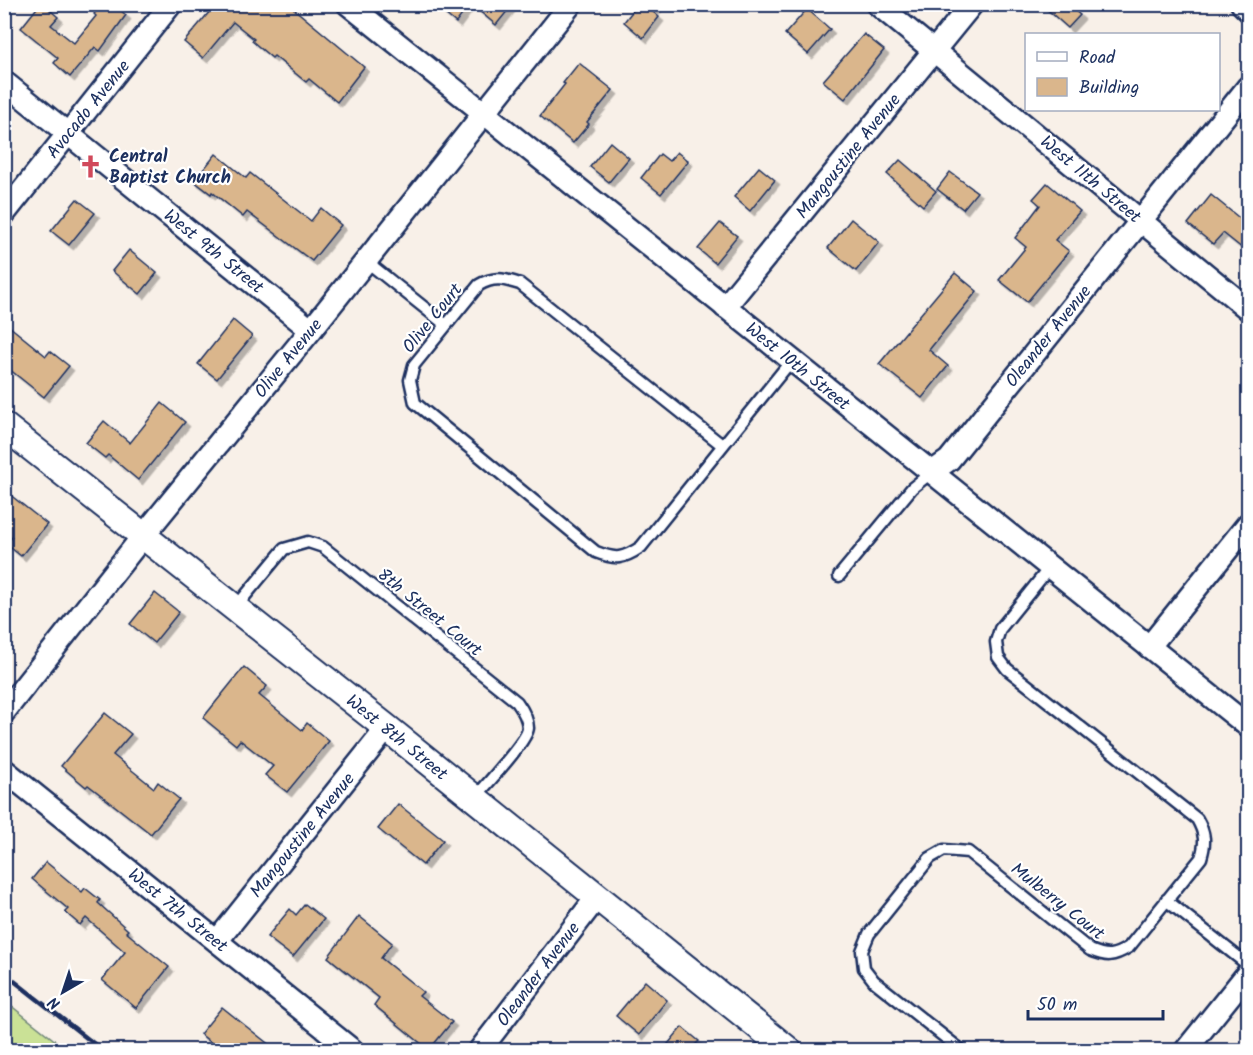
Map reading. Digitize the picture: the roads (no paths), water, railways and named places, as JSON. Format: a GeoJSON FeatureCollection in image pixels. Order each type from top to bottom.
{"type":"FeatureCollection","features":[{"type":"Feature","properties":{"kind":"street","name":"Avocado Avenue"},"geometry":{"type":"LineString","coordinates":[[4,214],[171,4]]}},
{"type":"Feature","properties":{"kind":"street","name":"West 10th Street"},"geometry":{"type":"LineString","coordinates":[[348,4],[482,114],[1248,726]]}},
{"type":"Feature","properties":{"kind":"street","name":"Olive Avenue"},"geometry":{"type":"LineString","coordinates":[[4,712],[571,4]]}},
{"type":"Feature","properties":{"kind":"street","name":"West 11th Street"},"geometry":{"type":"LineString","coordinates":[[877,4],[1248,309]]}},
{"type":"Feature","properties":{"kind":"street","name":"Mangoustine Avenue"},"geometry":{"type":"LineString","coordinates":[[725,307],[972,4]]}},
{"type":"Feature","properties":{"kind":"street"},"geometry":{"type":"LineString","coordinates":[[1242,4],[1248,10]]}},
{"type":"Feature","properties":{"kind":"street","name":"West 9th Street"},"geometry":{"type":"LineString","coordinates":[[4,82],[311,330]]}},
{"type":"Feature","properties":{"kind":"street","name":"Oleander Avenue"},"geometry":{"type":"LineString","coordinates":[[932,472],[949,460],[1248,87]]}},
{"type":"Feature","properties":{"kind":"street","name":"West 8th Street"},"geometry":{"type":"LineString","coordinates":[[4,426],[387,728],[788,1050]]}},
{"type":"Feature","properties":{"kind":"street"},"geometry":{"type":"LineString","coordinates":[[1149,647],[1248,524]]}},
{"type":"Feature","properties":{"kind":"street","name":"Mangoustine Avenue"},"geometry":{"type":"LineString","coordinates":[[217,941],[387,728]]}},
{"type":"Feature","properties":{"kind":"street","name":"West 7th Street"},"geometry":{"type":"LineString","coordinates":[[4,770],[352,1050]]}},
{"type":"Feature","properties":{"kind":"street","name":"Oleander Avenue"},"geometry":{"type":"LineString","coordinates":[[480,1050],[597,897]]}},
{"type":"Feature","properties":{"kind":"street"},"geometry":{"type":"LineString","coordinates":[[1195,1047],[1248,973]]}},
{"type":"Feature","properties":{"kind":"lane"},"geometry":{"type":"LineString","coordinates":[[366,261],[446,325]]}},
{"type":"Feature","properties":{"kind":"lane","name":"Olive Court"},"geometry":{"type":"LineString","coordinates":[[722,445],[520,284],[504,279],[489,279],[478,285],[414,365],[410,380],[415,403],[596,552],[612,558],[628,556],[641,547],[791,361]]}},
{"type":"Feature","properties":{"kind":"lane","name":"Oleander Avenue"},"geometry":{"type":"LineString","coordinates":[[839,576],[912,488],[932,472]]}},
{"type":"Feature","properties":{"kind":"lane","name":"8th Street Court"},"geometry":{"type":"LineString","coordinates":[[235,609],[284,549],[308,542],[323,547],[517,702],[525,714],[528,729],[522,741],[474,799]]}},
{"type":"Feature","properties":{"kind":"lane","name":"Mulberry Court"},"geometry":{"type":"LineString","coordinates":[[961,1050],[874,981],[864,968],[862,951],[869,934],[930,858],[944,850],[968,852],[1090,950],[1102,955],[1116,955],[1129,947],[1202,858],[1205,843],[1204,830],[1197,819],[1007,669],[998,657],[996,642],[1000,629],[1050,567]]}},
{"type":"Feature","properties":{"kind":"lane"},"geometry":{"type":"LineString","coordinates":[[1166,900],[1248,965]]}},
{"type":"Feature","properties":{"kind":"railway"},"geometry":{"type":"LineString","coordinates":[[4,973],[102,1050]]}},
{"type":"Feature","properties":{"kind":"place","name":"Central Baptist Church"},"geometry":{"type":"Point","coordinates":[91,166]}}]}
